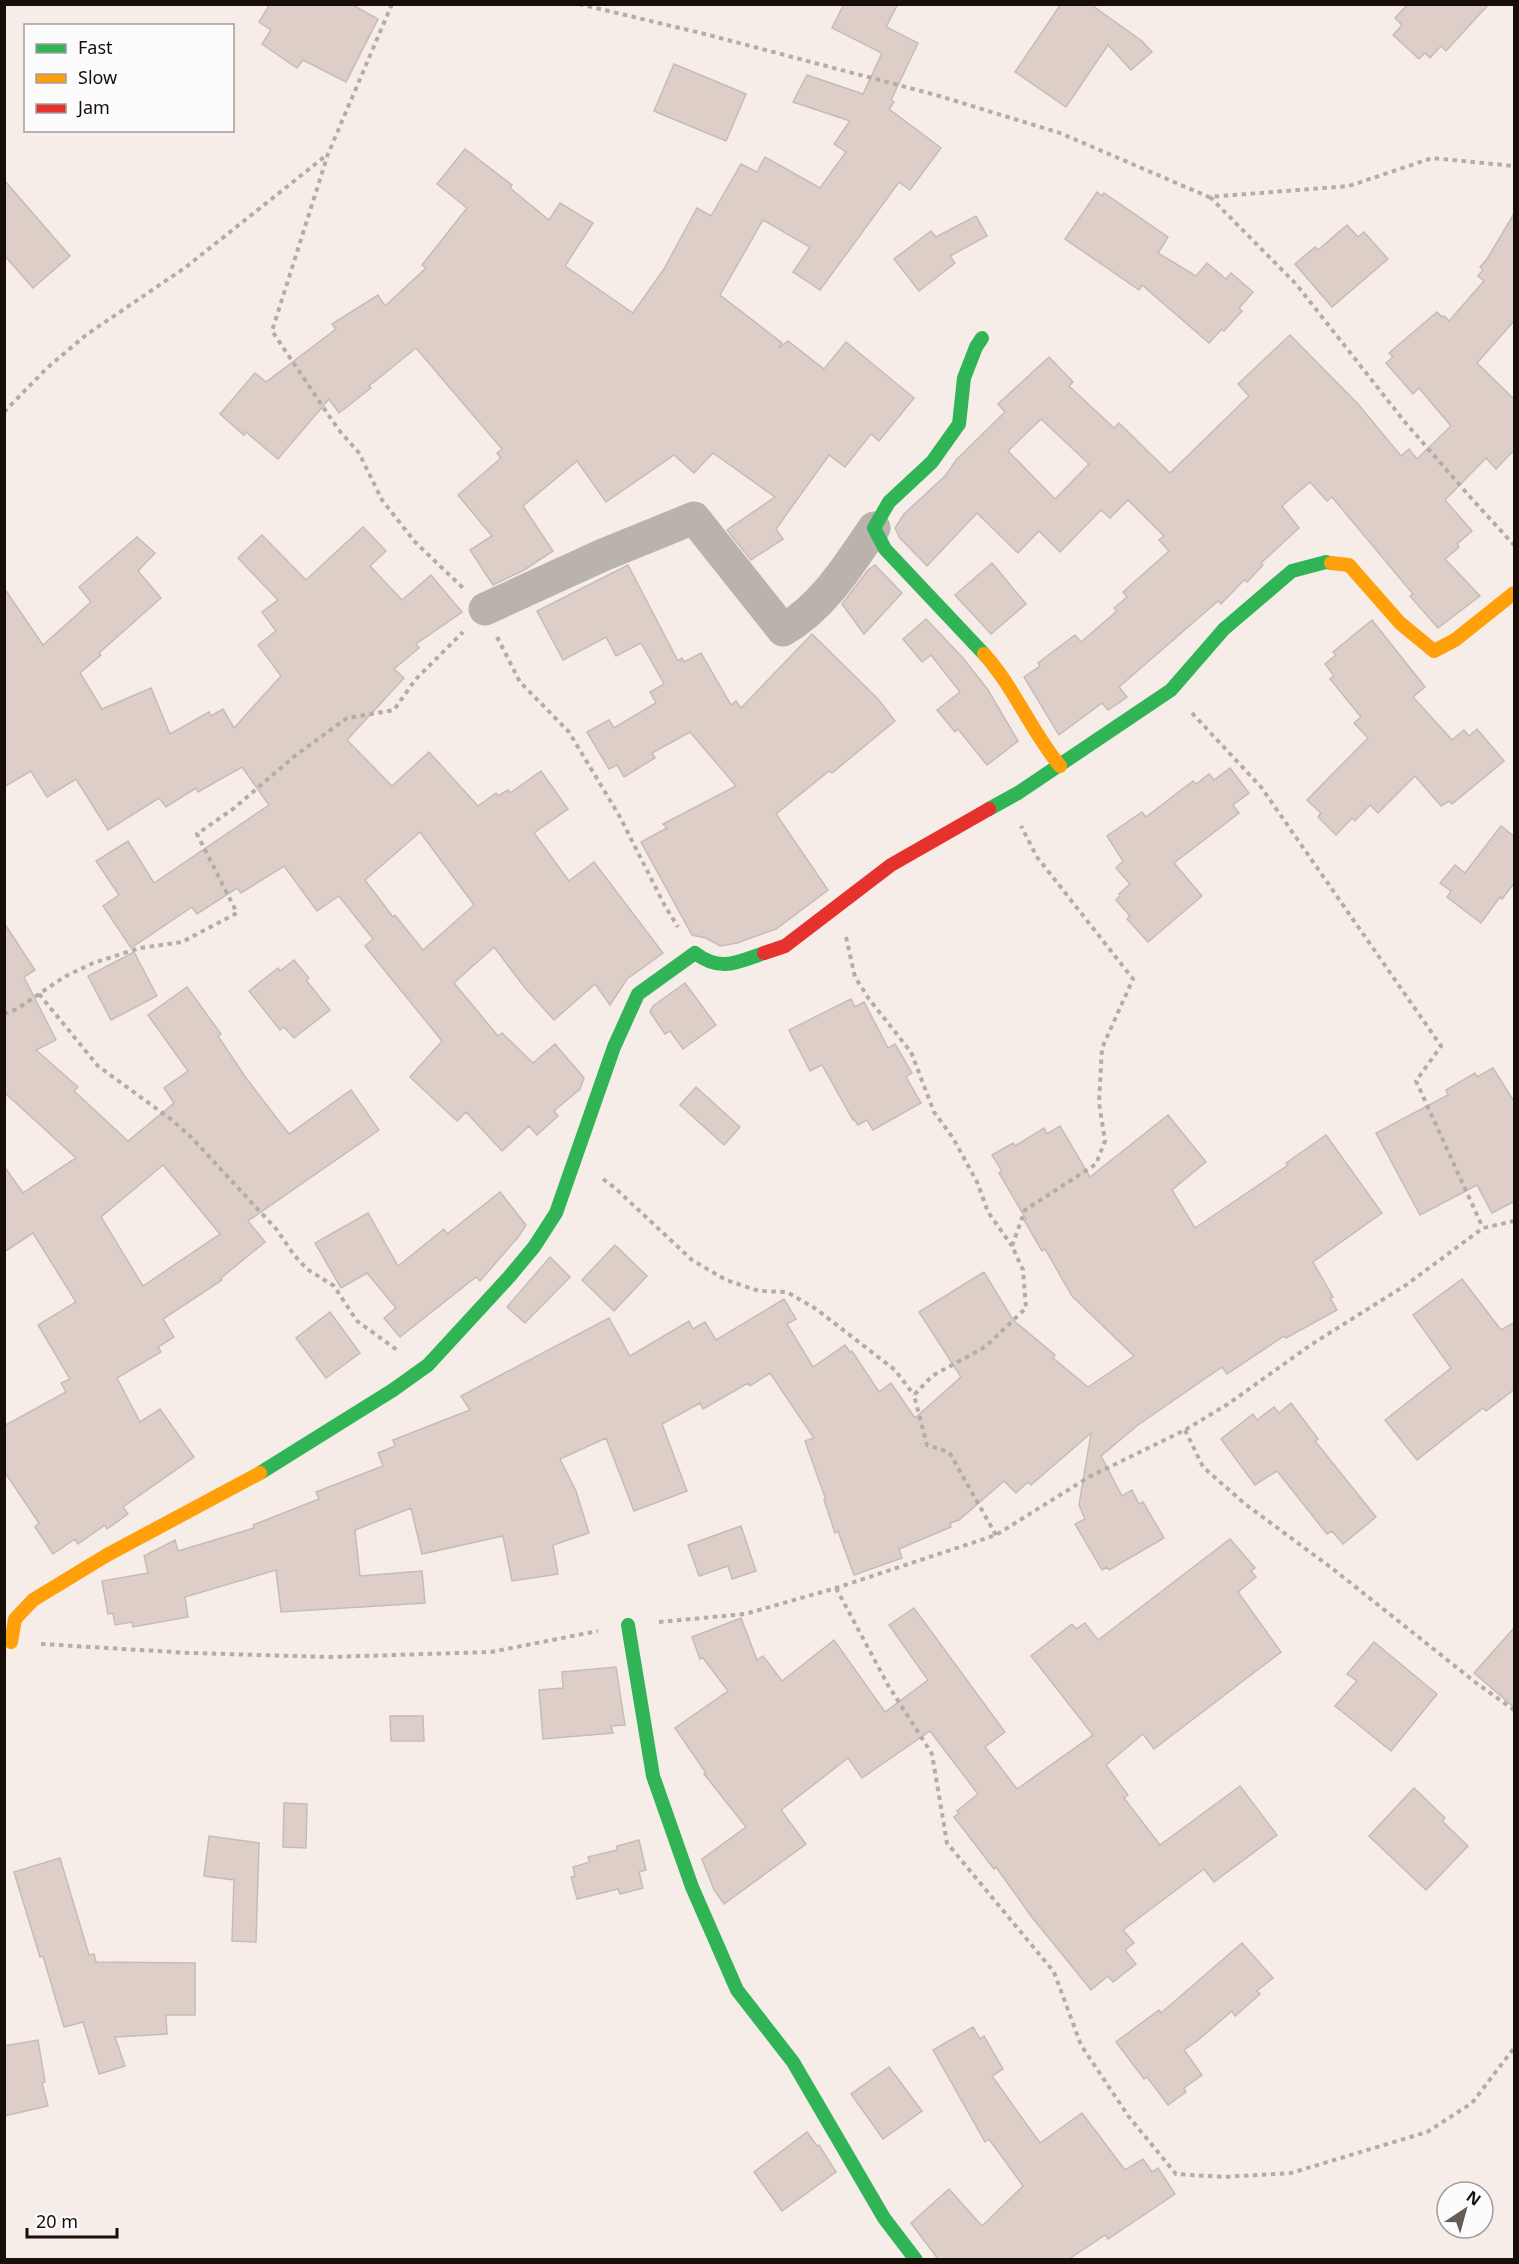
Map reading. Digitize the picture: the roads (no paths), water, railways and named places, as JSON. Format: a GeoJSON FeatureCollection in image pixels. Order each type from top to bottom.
{"type":"FeatureCollection","features":[{"type":"Feature","properties":{"kind":"street"},"geometry":{"type":"LineString","coordinates":[[485,609],[603,555],[694,518],[783,630],[800,620],[847,569],[889,502],[932,462],[959,424],[964,378],[982,338]]}},
{"type":"Feature","properties":{"kind":"street"},"geometry":{"type":"LineString","coordinates":[[874,528],[885,549],[996,667],[1042,744],[1060,766]]}},
{"type":"Feature","properties":{"kind":"street"},"geometry":{"type":"LineString","coordinates":[[11,1642],[15,1619],[33,1600],[107,1556],[269,1468],[385,1396],[422,1370],[469,1323],[534,1247],[556,1213],[614,1047],[638,994],[695,953],[707,963],[719,966],[786,946],[891,865],[1018,793],[1171,690],[1224,629],[1292,572],[1326,561],[1349,565],[1400,623],[1434,651],[1455,640],[1515,593]]}},
{"type":"Feature","properties":{"kind":"street"},"geometry":{"type":"LineString","coordinates":[[627,1625],[653,1776],[692,1887],[737,1990],[793,2062],[884,2218],[916,2259]]}}]}
